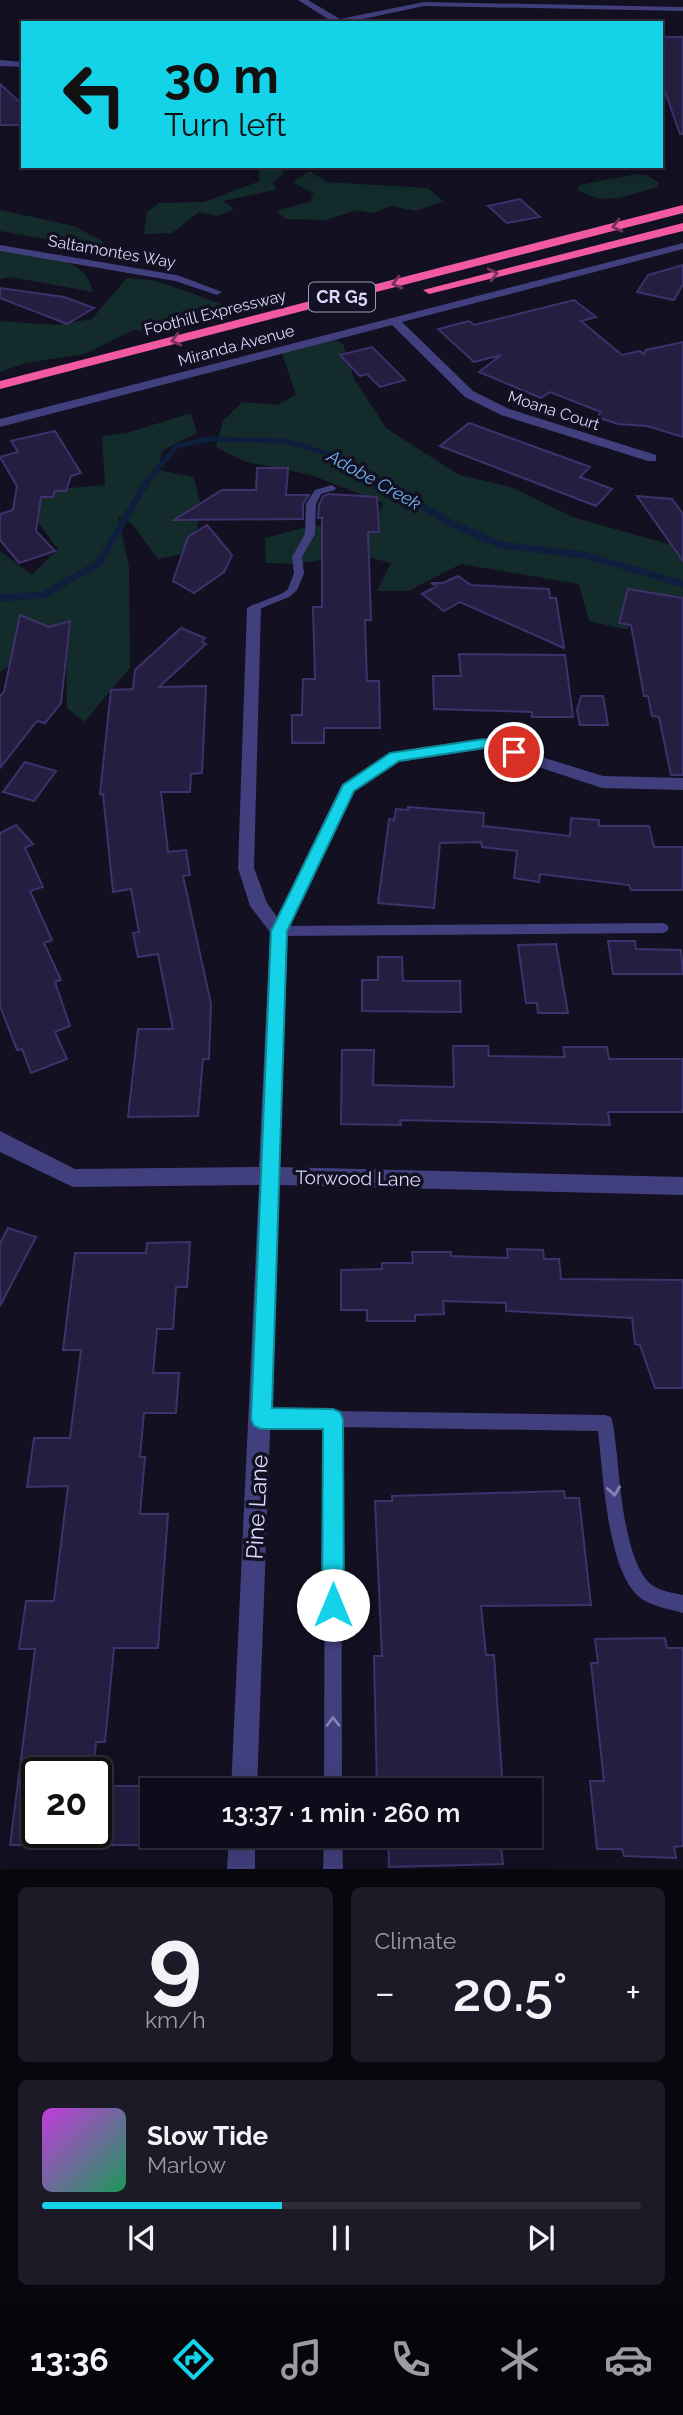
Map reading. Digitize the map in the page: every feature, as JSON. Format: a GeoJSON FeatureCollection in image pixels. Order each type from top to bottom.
{"type":"FeatureCollection","features":[{"type":"Feature","properties":{"kind":"highway","name":"Foothill Expressway"},"geometry":{"type":"LineString","coordinates":[[0,385],[683,209]]}},
{"type":"Feature","properties":{"kind":"highway","name":"Foothill Expressway"},"geometry":{"type":"LineString","coordinates":[[0,400],[683,227]]}},
{"type":"Feature","properties":{"kind":"street"},"geometry":{"type":"LineString","coordinates":[[302,0],[334,21]]}},
{"type":"Feature","properties":{"kind":"street"},"geometry":{"type":"LineString","coordinates":[[339,21],[424,2],[526,9],[680,6]]}},
{"type":"Feature","properties":{"kind":"street"},"geometry":{"type":"LineString","coordinates":[[0,63],[21,65]]}},
{"type":"Feature","properties":{"kind":"street","name":"Miranda Avenue"},"geometry":{"type":"LineString","coordinates":[[0,423],[683,246]]}},
{"type":"Feature","properties":{"kind":"street","name":"Saltamontes Way"},"geometry":{"type":"LineString","coordinates":[[0,248],[177,278],[217,292]]}},
{"type":"Feature","properties":{"kind":"street","name":"Moana Court"},"geometry":{"type":"LineString","coordinates":[[393,320],[469,394],[505,412],[652,458]]}},
{"type":"Feature","properties":{"kind":"street"},"geometry":{"type":"LineString","coordinates":[[254,608],[246,868],[259,905],[279,931],[348,788],[396,757],[484,744],[602,782],[683,784]]}},
{"type":"Feature","properties":{"kind":"street","name":"Pine Lane"},"geometry":{"type":"LineString","coordinates":[[245,1778],[272,1176],[279,931]]}},
{"type":"Feature","properties":{"kind":"street","name":"Torwood Lane"},"geometry":{"type":"LineString","coordinates":[[0,1140],[5,1145],[73,1178],[272,1176],[683,1186]]}},
{"type":"Feature","properties":{"kind":"street"},"geometry":{"type":"LineString","coordinates":[[241,1869],[242,1848]]}},
{"type":"Feature","properties":{"kind":"lane"},"geometry":{"type":"LineString","coordinates":[[254,608],[292,590],[299,573],[298,557],[310,534],[311,504],[318,492],[332,488]]}},
{"type":"Feature","properties":{"kind":"lane"},"geometry":{"type":"LineString","coordinates":[[279,931],[663,928]]}},
{"type":"Feature","properties":{"kind":"lane"},"geometry":{"type":"LineString","coordinates":[[261,1419],[605,1423],[620,1529],[629,1567],[642,1589],[657,1597],[683,1604]]}},
{"type":"Feature","properties":{"kind":"lane"},"geometry":{"type":"LineString","coordinates":[[333,1419],[333,1778]]}},
{"type":"Feature","properties":{"kind":"lane"},"geometry":{"type":"LineString","coordinates":[[333,1848],[333,1869]]}},
{"type":"Feature","properties":{"kind":"green space"},"geometry":{"type":"Polygon","coordinates":[[[258,168],[281,168],[284,173],[273,182],[276,190],[223,201],[234,209],[218,216],[199,212],[172,233],[144,234],[147,212],[159,203],[204,202],[260,181],[258,168]]]}},
{"type":"Feature","properties":{"kind":"green space"},"geometry":{"type":"Polygon","coordinates":[[[310,171],[327,182],[428,188],[443,201],[416,211],[392,206],[373,213],[357,210],[326,220],[286,219],[276,211],[309,202],[314,194],[293,182],[310,171]]]}},
{"type":"Feature","properties":{"kind":"green space"},"geometry":{"type":"Polygon","coordinates":[[[636,174],[647,175],[659,183],[657,187],[606,199],[587,195],[577,189],[580,185],[636,174]]]}},
{"type":"Feature","properties":{"kind":"green space"},"geometry":{"type":"Polygon","coordinates":[[[0,210],[74,226],[104,242],[96,248],[0,231],[0,210]]]}},
{"type":"Feature","properties":{"kind":"green space"},"geometry":{"type":"Polygon","coordinates":[[[0,251],[42,256],[69,263],[88,279],[93,292],[10,277],[0,279],[0,251]]]}},
{"type":"Feature","properties":{"kind":"green space"},"geometry":{"type":"Polygon","coordinates":[[[127,278],[157,281],[224,305],[175,332],[133,330],[85,354],[26,363],[0,372],[0,321],[55,325],[92,319],[127,278]]]}},
{"type":"Feature","properties":{"kind":"green space"},"geometry":{"type":"Polygon","coordinates":[[[329,337],[343,344],[354,379],[386,428],[459,475],[511,487],[575,518],[683,548],[683,597],[639,592],[628,630],[589,621],[579,584],[461,564],[408,591],[377,591],[391,563],[356,554],[296,564],[266,563],[265,538],[314,525],[371,532],[383,503],[311,475],[246,462],[216,447],[223,421],[242,402],[277,405],[296,395],[280,348],[329,337]]]}},
{"type":"Feature","properties":{"kind":"green space"},"geometry":{"type":"Polygon","coordinates":[[[191,413],[197,433],[162,451],[158,470],[194,477],[200,503],[194,552],[158,559],[132,524],[118,516],[129,567],[130,668],[84,722],[67,708],[66,637],[39,622],[31,651],[0,672],[0,551],[32,575],[58,549],[23,502],[24,492],[105,485],[102,436],[127,433],[191,413]]]}},
{"type":"Feature","properties":{"kind":"building"},"geometry":{"type":"Polygon","coordinates":[[[663,37],[683,37],[683,134],[680,134],[663,86],[663,37]]]}},
{"type":"Feature","properties":{"kind":"building"},"geometry":{"type":"Polygon","coordinates":[[[0,84],[21,103],[21,125],[0,125],[0,84]]]}},
{"type":"Feature","properties":{"kind":"building"},"geometry":{"type":"Polygon","coordinates":[[[520,199],[540,217],[507,223],[488,206],[520,199]]]}},
{"type":"Feature","properties":{"kind":"building"},"geometry":{"type":"Polygon","coordinates":[[[683,265],[683,284],[674,300],[637,292],[648,275],[683,265]]]}},
{"type":"Feature","properties":{"kind":"building"},"geometry":{"type":"Polygon","coordinates":[[[0,288],[64,297],[94,308],[67,324],[0,298],[0,288]]]}},
{"type":"Feature","properties":{"kind":"building"},"geometry":{"type":"Polygon","coordinates":[[[574,300],[596,317],[581,321],[622,355],[640,351],[644,354],[646,350],[683,342],[683,437],[647,426],[618,424],[597,417],[601,412],[550,392],[541,398],[479,372],[501,355],[474,362],[438,329],[469,321],[474,325],[574,300]]]}},
{"type":"Feature","properties":{"kind":"building"},"geometry":{"type":"Polygon","coordinates":[[[372,347],[405,380],[380,387],[367,374],[360,376],[340,355],[372,347]]]}},
{"type":"Feature","properties":{"kind":"building"},"geometry":{"type":"Polygon","coordinates":[[[469,423],[590,467],[580,477],[612,489],[596,506],[440,446],[469,423]]]}},
{"type":"Feature","properties":{"kind":"building"},"geometry":{"type":"Polygon","coordinates":[[[55,431],[81,473],[71,476],[66,491],[55,491],[53,497],[41,497],[36,531],[55,551],[19,563],[0,540],[0,514],[13,510],[17,486],[0,457],[18,452],[11,441],[55,431]]]}},
{"type":"Feature","properties":{"kind":"building"},"geometry":{"type":"Polygon","coordinates":[[[257,468],[288,468],[286,495],[309,495],[303,504],[303,519],[174,520],[222,490],[256,490],[257,468]]]}},
{"type":"Feature","properties":{"kind":"building"},"geometry":{"type":"Polygon","coordinates":[[[329,494],[377,497],[379,532],[368,532],[371,620],[365,620],[367,681],[379,681],[380,728],[324,728],[324,743],[292,743],[292,715],[302,715],[303,679],[315,679],[313,607],[322,607],[322,518],[318,518],[323,496],[329,494]]]}},
{"type":"Feature","properties":{"kind":"building"},"geometry":{"type":"Polygon","coordinates":[[[637,496],[672,499],[683,514],[683,561],[637,496]]]}},
{"type":"Feature","properties":{"kind":"building"},"geometry":{"type":"Polygon","coordinates":[[[207,525],[232,555],[224,572],[194,593],[173,581],[188,537],[207,525]]]}},
{"type":"Feature","properties":{"kind":"building"},"geometry":{"type":"Polygon","coordinates":[[[458,576],[471,585],[549,589],[550,598],[556,598],[564,648],[460,602],[444,611],[422,594],[437,586],[431,583],[443,583],[458,576]]]}},
{"type":"Feature","properties":{"kind":"building"},"geometry":{"type":"Polygon","coordinates":[[[628,589],[683,598],[683,775],[671,775],[659,717],[652,716],[648,696],[644,696],[631,625],[619,623],[628,589]]]}},
{"type":"Feature","properties":{"kind":"building"},"geometry":{"type":"Polygon","coordinates":[[[20,615],[49,627],[70,621],[61,703],[45,723],[37,721],[0,768],[0,696],[4,692],[20,615]]]}},
{"type":"Feature","properties":{"kind":"building"},"geometry":{"type":"Polygon","coordinates":[[[181,628],[205,638],[202,642],[206,644],[159,687],[206,686],[202,773],[191,774],[190,792],[161,792],[168,852],[186,850],[190,875],[183,876],[211,1004],[209,1059],[203,1059],[198,1116],[128,1117],[138,1029],[173,1029],[158,954],[138,957],[133,933],[139,932],[131,889],[113,892],[103,794],[100,794],[111,690],[133,689],[135,670],[181,628]]]}},
{"type":"Feature","properties":{"kind":"building"},"geometry":{"type":"Polygon","coordinates":[[[459,654],[565,655],[573,717],[532,717],[532,712],[434,709],[433,676],[461,676],[459,654]]]}},
{"type":"Feature","properties":{"kind":"building"},"geometry":{"type":"Polygon","coordinates":[[[581,696],[603,696],[608,725],[580,725],[577,710],[581,696]]]}},
{"type":"Feature","properties":{"kind":"building"},"geometry":{"type":"Polygon","coordinates":[[[25,762],[56,771],[34,801],[3,792],[25,762]]]}},
{"type":"Feature","properties":{"kind":"building"},"geometry":{"type":"Polygon","coordinates":[[[408,807],[484,813],[483,826],[570,836],[571,818],[599,820],[599,826],[649,826],[654,847],[683,847],[683,890],[631,890],[629,885],[540,874],[539,882],[514,878],[517,851],[482,847],[481,842],[440,843],[434,908],[378,903],[389,819],[394,820],[396,809],[408,810],[408,807]]]}},
{"type":"Feature","properties":{"kind":"building"},"geometry":{"type":"Polygon","coordinates":[[[16,825],[33,844],[25,848],[43,887],[30,891],[52,940],[44,943],[61,980],[55,982],[70,1026],[55,1032],[67,1059],[31,1073],[22,1049],[17,1050],[0,1006],[0,833],[16,825]]]}},
{"type":"Feature","properties":{"kind":"building"},"geometry":{"type":"Polygon","coordinates":[[[608,941],[635,941],[636,949],[681,950],[683,974],[613,974],[608,941]]]}},
{"type":"Feature","properties":{"kind":"building"},"geometry":{"type":"Polygon","coordinates":[[[556,944],[568,1013],[538,1013],[537,1003],[526,1003],[518,945],[556,944]]]}},
{"type":"Feature","properties":{"kind":"building"},"geometry":{"type":"Polygon","coordinates":[[[378,957],[402,957],[403,981],[460,981],[461,1012],[362,1011],[362,980],[378,980],[378,957]]]}},
{"type":"Feature","properties":{"kind":"building"},"geometry":{"type":"Polygon","coordinates":[[[453,1046],[488,1046],[489,1056],[565,1057],[563,1047],[607,1047],[609,1059],[683,1059],[683,1112],[608,1112],[610,1125],[400,1120],[401,1125],[341,1124],[342,1050],[374,1050],[373,1085],[454,1087],[453,1046]]]}},
{"type":"Feature","properties":{"kind":"building"},"geometry":{"type":"Polygon","coordinates":[[[8,1228],[36,1237],[0,1306],[0,1243],[8,1228]]]}},
{"type":"Feature","properties":{"kind":"building"},"geometry":{"type":"Polygon","coordinates":[[[190,1242],[187,1287],[176,1287],[173,1329],[157,1329],[153,1373],[179,1373],[176,1413],[144,1413],[140,1457],[145,1457],[140,1514],[168,1514],[158,1648],[114,1648],[105,1742],[96,1742],[95,1757],[21,1757],[35,1649],[19,1649],[26,1601],[54,1601],[68,1486],[27,1487],[34,1438],[70,1438],[81,1350],[63,1350],[75,1253],[146,1253],[147,1243],[190,1242]]]}},
{"type":"Feature","properties":{"kind":"building"},"geometry":{"type":"Polygon","coordinates":[[[507,1249],[543,1250],[544,1259],[559,1259],[561,1279],[683,1280],[683,1388],[655,1388],[640,1345],[635,1344],[632,1318],[506,1311],[506,1303],[443,1301],[444,1314],[415,1315],[415,1321],[367,1321],[367,1310],[341,1310],[341,1270],[382,1269],[382,1263],[413,1263],[412,1252],[451,1252],[451,1256],[508,1258],[507,1249]]]}},
{"type":"Feature","properties":{"kind":"building"},"geometry":{"type":"Polygon","coordinates":[[[564,1491],[565,1498],[579,1498],[591,1605],[481,1606],[486,1655],[494,1655],[502,1778],[377,1778],[374,1656],[382,1656],[375,1501],[392,1501],[392,1496],[564,1491]]]}},
{"type":"Feature","properties":{"kind":"building"},"geometry":{"type":"Polygon","coordinates":[[[665,1638],[667,1648],[683,1648],[683,1846],[674,1847],[676,1858],[624,1856],[622,1849],[597,1849],[590,1781],[604,1781],[591,1663],[598,1663],[595,1639],[665,1638]]]}},
{"type":"Feature","properties":{"kind":"building"},"geometry":{"type":"Polygon","coordinates":[[[21,1759],[21,1845],[10,1845],[21,1759]]]}},
{"type":"Feature","properties":{"kind":"building"},"geometry":{"type":"Polygon","coordinates":[[[112,1786],[140,1786],[140,1845],[112,1845],[112,1786]]]}},
{"type":"Feature","properties":{"kind":"building"},"geometry":{"type":"Polygon","coordinates":[[[388,1848],[501,1848],[503,1864],[389,1867],[388,1848]]]}},
{"type":"Feature","properties":{"kind":"waterway","name":"Adobe Creek"},"geometry":{"type":"LineString","coordinates":[[144,485],[177,446],[209,439],[285,441],[333,455],[385,485]]}},
{"type":"Feature","properties":{"kind":"waterway","name":"Adobe Creek"},"geometry":{"type":"LineString","coordinates":[[0,598],[43,595],[99,563],[146,483]]}},
{"type":"Feature","properties":{"kind":"waterway","name":"Adobe Creek"},"geometry":{"type":"LineString","coordinates":[[382,483],[451,523],[501,545],[584,555],[683,584]]}},
{"type":"Feature","properties":{"kind":"route"},"geometry":{"type":"LineString","coordinates":[[333,1605],[333,1419],[261,1419],[279,931],[348,788],[396,757],[484,744],[514,752]]}}]}
